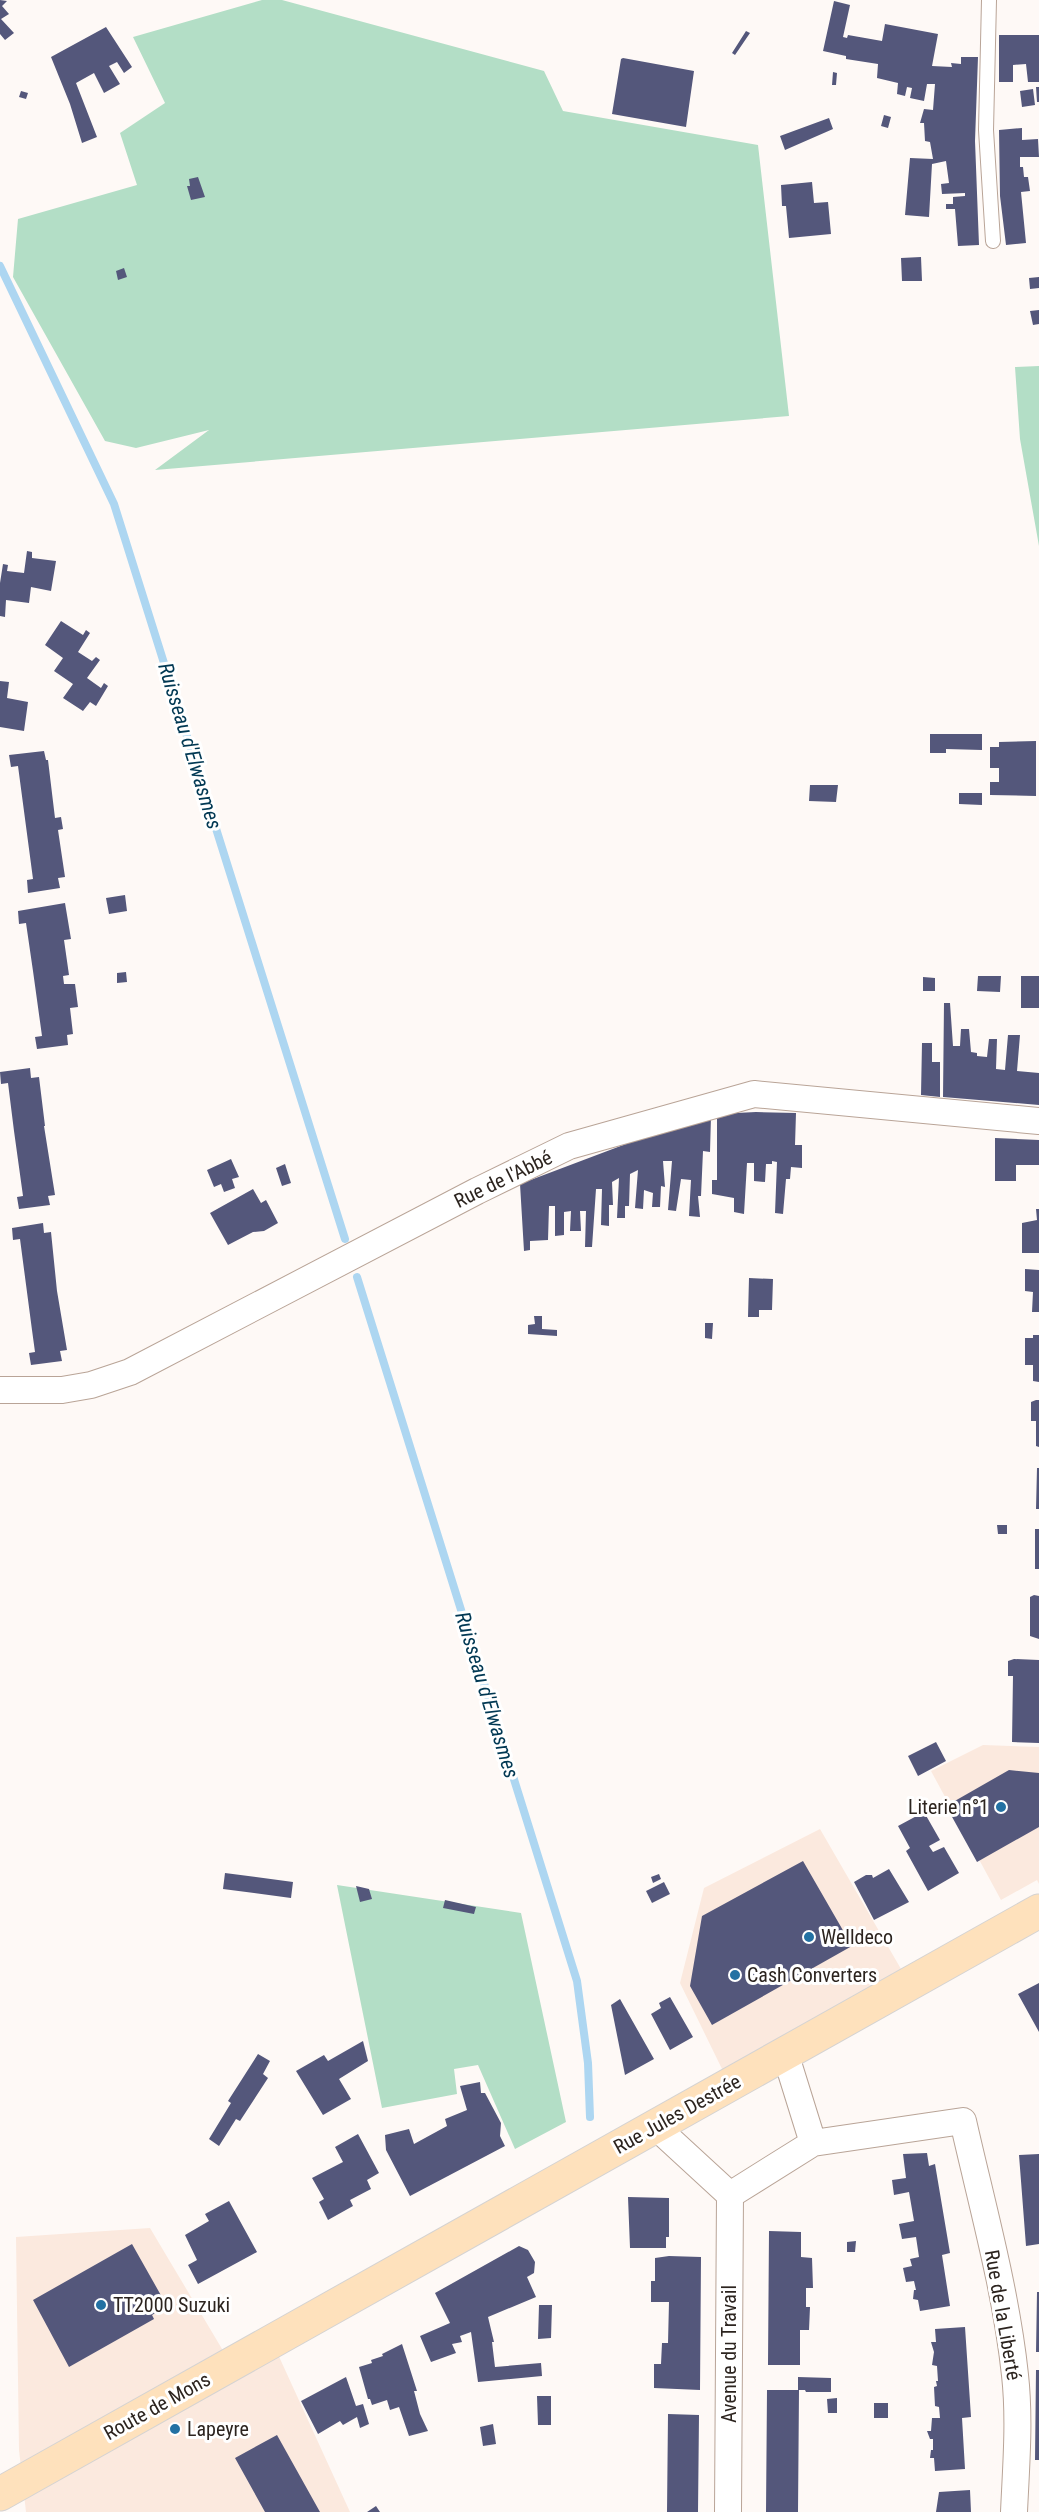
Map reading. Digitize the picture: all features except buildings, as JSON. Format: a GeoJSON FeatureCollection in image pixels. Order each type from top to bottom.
{"type":"FeatureCollection","features":[{"type":"Feature","properties":{"kind":"main road","name":"Rue Jules Destrée"},"geometry":{"type":"LineString","coordinates":[[314,2317],[1039,1911]]}},
{"type":"Feature","properties":{"kind":"main road","name":"Route de Mons"},"geometry":{"type":"LineString","coordinates":[[0,2494],[314,2317]]}},
{"type":"Feature","properties":{"kind":"street","name":"Rue de l'Abbé"},"geometry":{"type":"LineString","coordinates":[[0,1390],[62,1390],[91,1385],[130,1372],[477,1191],[569,1146],[754,1094],[1039,1121]]}},
{"type":"Feature","properties":{"kind":"street"},"geometry":{"type":"LineString","coordinates":[[655,2126],[730,2195],[813,2143],[785,2053]]}},
{"type":"Feature","properties":{"kind":"street","name":"Rue de la Liberté"},"geometry":{"type":"LineString","coordinates":[[813,2143],[963,2121],[1008,2324],[1016,2377],[1014,2512]]}},
{"type":"Feature","properties":{"kind":"street","name":"Avenue du Travail"},"geometry":{"type":"LineString","coordinates":[[728,2512],[730,2195]]}},
{"type":"Feature","properties":{"kind":"lane"},"geometry":{"type":"LineString","coordinates":[[990,0],[986,129],[993,241]]}},
{"type":"Feature","properties":{"kind":"shaded area"},"geometry":{"type":"Polygon","coordinates":[[[983,1745],[1039,1747],[1039,1884],[1037,1880],[1001,1900],[931,1771],[983,1745]]]}},
{"type":"Feature","properties":{"kind":"shaded area"},"geometry":{"type":"Polygon","coordinates":[[[820,1829],[901,1969],[723,2071],[680,1983],[704,1888],[820,1829]]]}},
{"type":"Feature","properties":{"kind":"shaded area"},"geometry":{"type":"Polygon","coordinates":[[[150,2228],[231,2364],[276,2350],[350,2512],[26,2512],[19,2450],[16,2237],[150,2228]]]}},
{"type":"Feature","properties":{"kind":"green space"},"geometry":{"type":"Polygon","coordinates":[[[262,0],[282,0],[544,71],[563,111],[758,145],[789,416],[155,470],[209,430],[136,448],[105,441],[13,277],[18,219],[137,185],[120,133],[165,103],[133,37],[262,0]]]}},
{"type":"Feature","properties":{"kind":"green space"},"geometry":{"type":"Polygon","coordinates":[[[1039,366],[1039,546],[1020,439],[1015,367],[1039,366]]]}},
{"type":"Feature","properties":{"kind":"green space"},"geometry":{"type":"Polygon","coordinates":[[[337,1885],[521,1913],[566,2122],[515,2149],[478,2065],[454,2069],[457,2094],[382,2108],[337,1885]]]}},
{"type":"Feature","properties":{"kind":"waterway","name":"Ruisseau d'Elwasmes"},"geometry":{"type":"LineString","coordinates":[[0,266],[114,504],[345,1239]]}},
{"type":"Feature","properties":{"kind":"waterway","name":"Ruisseau d'Elwasmes"},"geometry":{"type":"LineString","coordinates":[[357,1277],[577,1981],[588,2063],[590,2117]]}},
{"type":"Feature","properties":{"kind":"place","name":"Literie n°1"},"geometry":{"type":"Point","coordinates":[1001,1807]}},
{"type":"Feature","properties":{"kind":"place","name":"Welldeco"},"geometry":{"type":"Point","coordinates":[809,1937]}},
{"type":"Feature","properties":{"kind":"place","name":"Cash Converters"},"geometry":{"type":"Point","coordinates":[735,1975]}},
{"type":"Feature","properties":{"kind":"place","name":"TT2000 Suzuki"},"geometry":{"type":"Point","coordinates":[101,2305]}},
{"type":"Feature","properties":{"kind":"place","name":"Lapeyre"},"geometry":{"type":"Point","coordinates":[175,2429]}}]}
